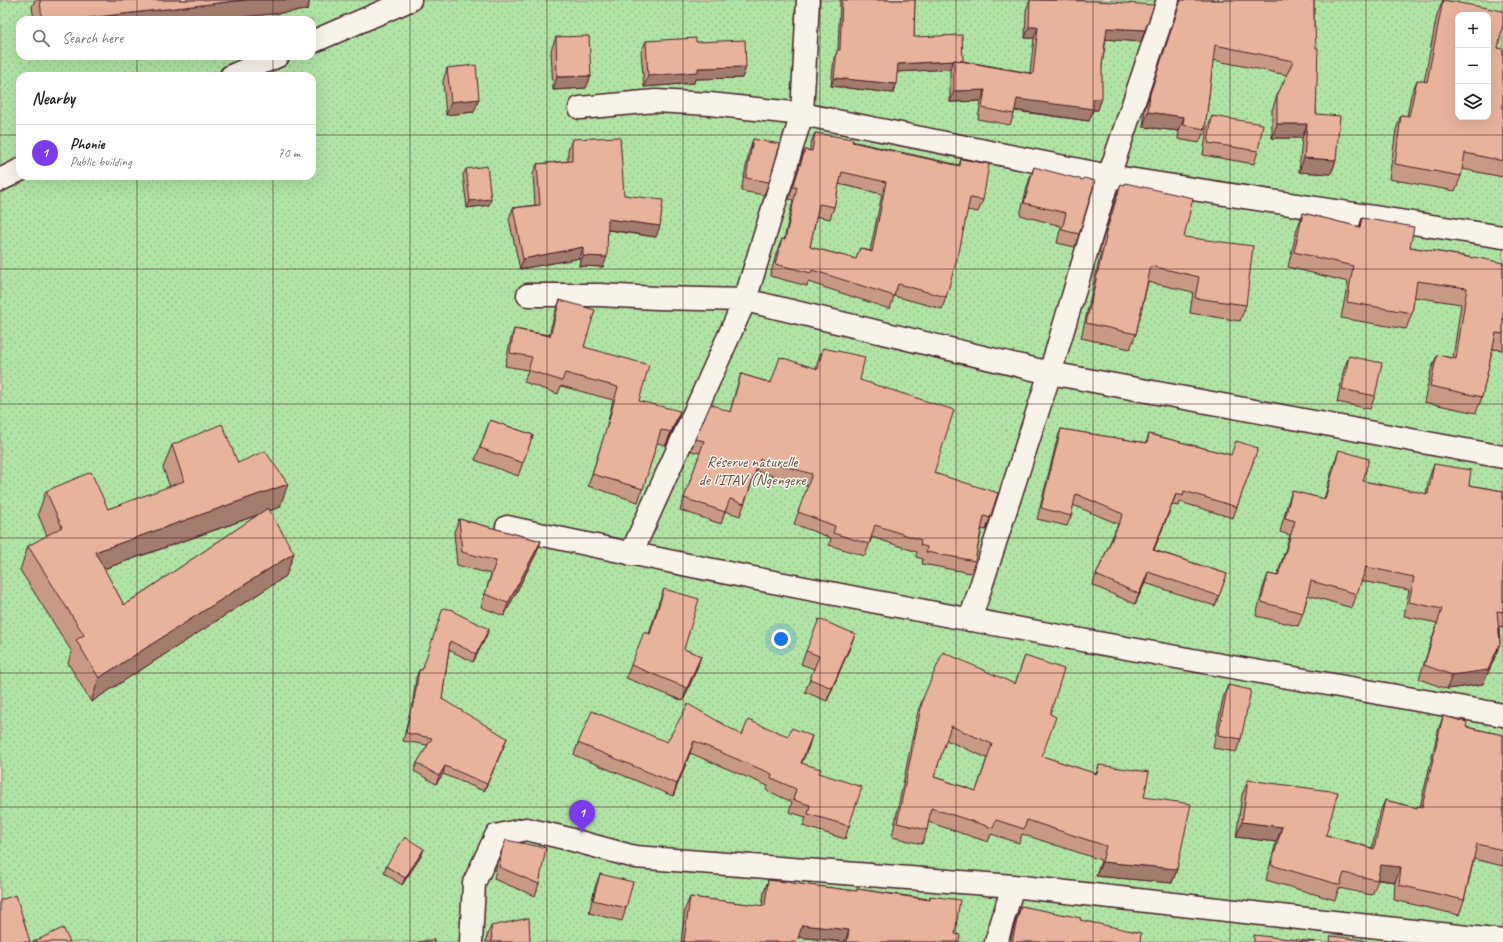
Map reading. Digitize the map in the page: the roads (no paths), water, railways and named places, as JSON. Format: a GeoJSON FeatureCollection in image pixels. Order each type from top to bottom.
{"type":"FeatureCollection","features":[{"type":"Feature","properties":{"kind":"street"},"geometry":{"type":"LineString","coordinates":[[316,40],[410,0]]}},
{"type":"Feature","properties":{"kind":"street"},"geometry":{"type":"LineString","coordinates":[[631,554],[745,300],[802,114],[808,0]]}},
{"type":"Feature","properties":{"kind":"street"},"geometry":{"type":"LineString","coordinates":[[970,620],[1050,373],[1109,176],[1168,0]]}},
{"type":"Feature","properties":{"kind":"street"},"geometry":{"type":"LineString","coordinates":[[240,72],[269,60]]}},
{"type":"Feature","properties":{"kind":"street"},"geometry":{"type":"LineString","coordinates":[[580,108],[655,101],[710,104],[802,114],[1109,176],[1503,237]]}},
{"type":"Feature","properties":{"kind":"street"},"geometry":{"type":"LineString","coordinates":[[0,180],[16,172]]}},
{"type":"Feature","properties":{"kind":"street"},"geometry":{"type":"LineString","coordinates":[[528,294],[599,294],[657,298],[745,300],[1050,373],[1503,456]]}},
{"type":"Feature","properties":{"kind":"street"},"geometry":{"type":"LineString","coordinates":[[507,527],[631,554],[970,620],[1503,715]]}},
{"type":"Feature","properties":{"kind":"street"},"geometry":{"type":"LineString","coordinates":[[471,942],[474,883],[496,836],[526,829],[566,838],[635,857],[1014,886],[1503,941]]}},
{"type":"Feature","properties":{"kind":"street"},"geometry":{"type":"LineString","coordinates":[[996,942],[1014,886]]}},
{"type":"Feature","properties":{"kind":"place","name":"Phonie"},"geometry":{"type":"Point","coordinates":[582,833]}},
{"type":"Feature","properties":{"kind":"park label","name":"Réserve naturelle de l'ITAV (Ngengere"},"geometry":{"type":"Point","coordinates":[752,471]}}]}
